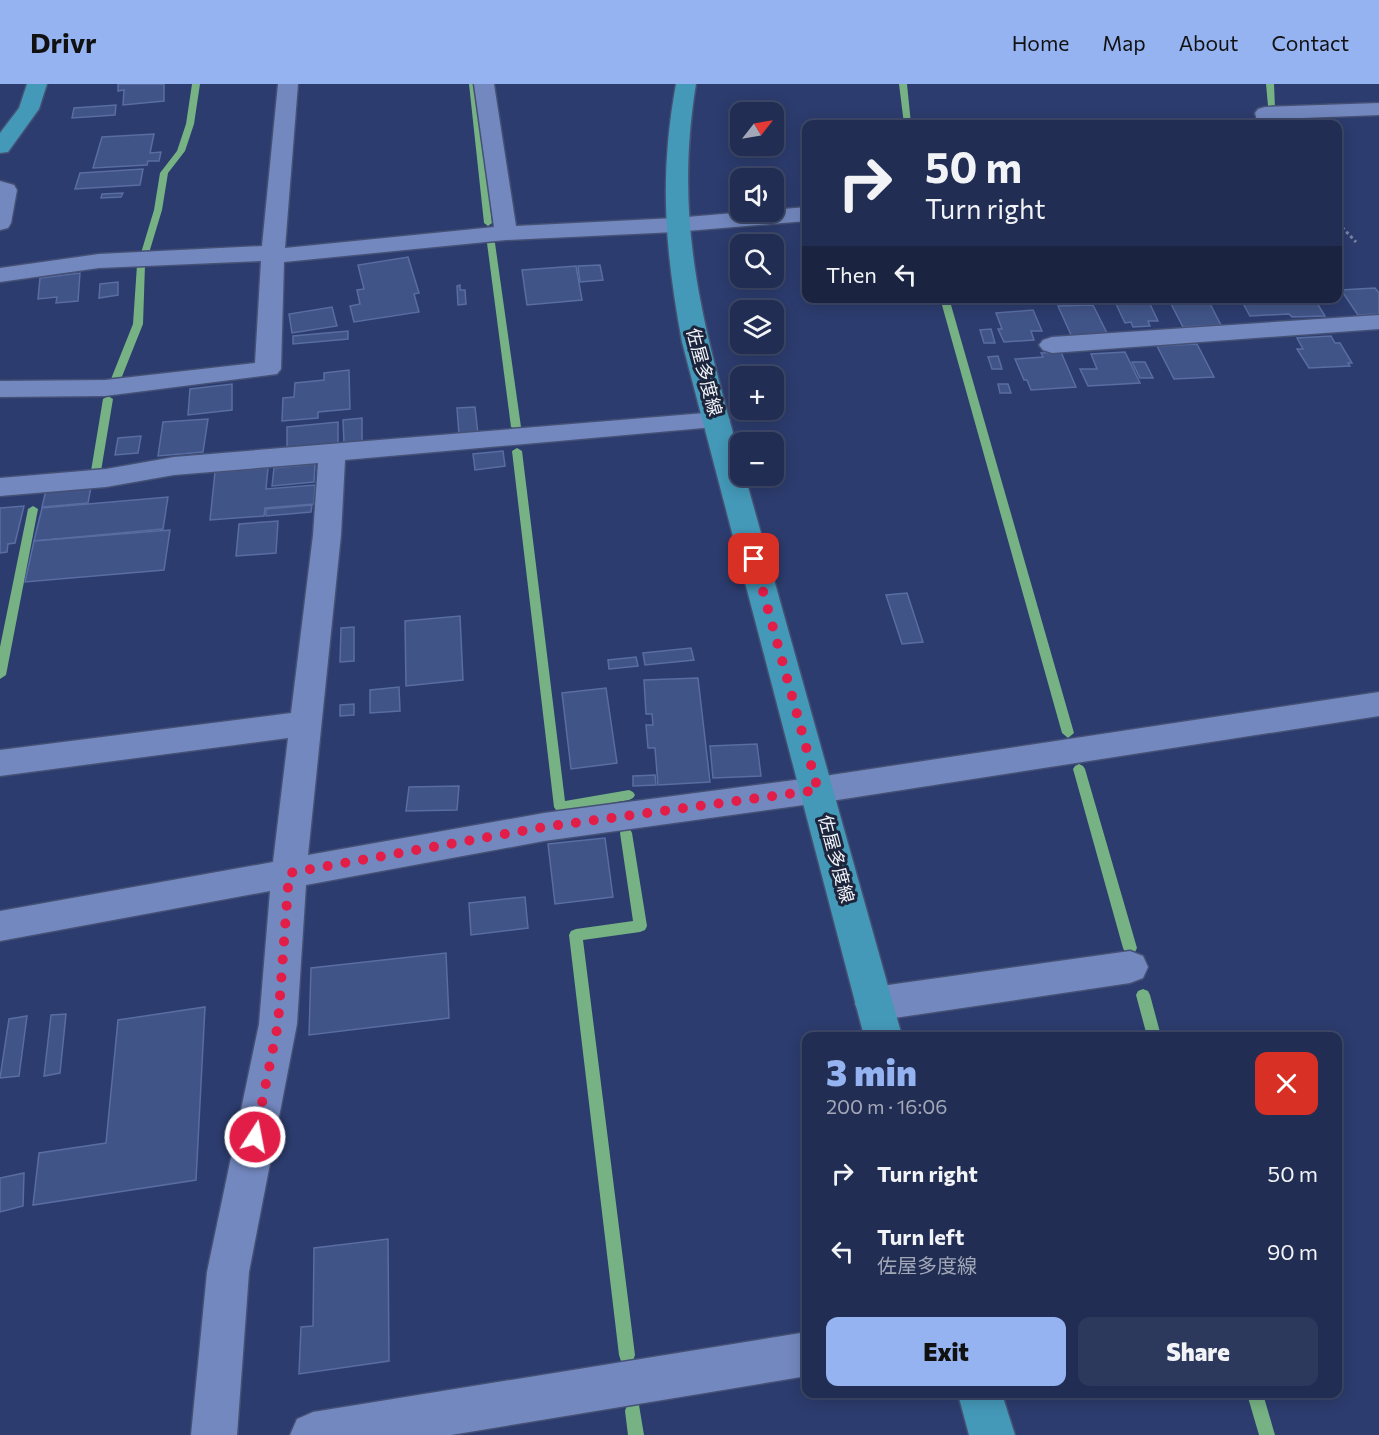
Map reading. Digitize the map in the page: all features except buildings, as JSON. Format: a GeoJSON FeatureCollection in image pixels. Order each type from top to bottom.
{"type":"FeatureCollection","features":[{"type":"Feature","properties":{"kind":"main road"},"geometry":{"type":"LineString","coordinates":[[0,147],[29,109],[37,84]]}},
{"type":"Feature","properties":{"kind":"main road","name":"佐屋多度線"},"geometry":{"type":"LineString","coordinates":[[686,84],[677,128],[675,225],[684,290],[879,1020]]}},
{"type":"Feature","properties":{"kind":"main road"},"geometry":{"type":"LineString","coordinates":[[981,1398],[992,1435]]}},
{"type":"Feature","properties":{"kind":"street"},"geometry":{"type":"LineString","coordinates":[[0,389],[105,388],[268,369],[273,254],[288,84]]}},
{"type":"Feature","properties":{"kind":"street"},"geometry":{"type":"LineString","coordinates":[[484,84],[506,233]]}},
{"type":"Feature","properties":{"kind":"street"},"geometry":{"type":"LineString","coordinates":[[1264,112],[1379,109]]}},
{"type":"Feature","properties":{"kind":"street"},"geometry":{"type":"LineString","coordinates":[[0,188],[6,190],[0,223]]}},
{"type":"Feature","properties":{"kind":"street"},"geometry":{"type":"LineString","coordinates":[[0,275],[99,261],[273,254],[506,233],[675,225],[802,214]]}},
{"type":"Feature","properties":{"kind":"street"},"geometry":{"type":"LineString","coordinates":[[1052,345],[1379,322]]}},
{"type":"Feature","properties":{"kind":"street"},"geometry":{"type":"LineString","coordinates":[[0,487],[106,478],[174,466],[717,420]]}},
{"type":"Feature","properties":{"kind":"street"},"geometry":{"type":"LineString","coordinates":[[214,1435],[228,1272],[278,1024],[289,873],[327,535],[332,454]]}},
{"type":"Feature","properties":{"kind":"street"},"geometry":{"type":"LineString","coordinates":[[0,926],[544,827],[818,790],[1379,705]]}},
{"type":"Feature","properties":{"kind":"street"},"geometry":{"type":"LineString","coordinates":[[0,763],[306,723]]}},
{"type":"Feature","properties":{"kind":"street"},"geometry":{"type":"LineString","coordinates":[[879,1020],[1130,967]]}},
{"type":"Feature","properties":{"kind":"street"},"geometry":{"type":"LineString","coordinates":[[313,1435],[802,1355]]}},
{"type":"Feature","properties":{"kind":"path"},"geometry":{"type":"LineString","coordinates":[[1342,227],[1356,242]]}},
{"type":"Feature","properties":{"kind":"waterway"},"geometry":{"type":"LineString","coordinates":[[145,253],[158,210],[164,173],[181,151],[190,124],[196,84]]}},
{"type":"Feature","properties":{"kind":"waterway"},"geometry":{"type":"LineString","coordinates":[[473,84],[488,223]]}},
{"type":"Feature","properties":{"kind":"waterway"},"geometry":{"type":"LineString","coordinates":[[903,84],[908,120]]}},
{"type":"Feature","properties":{"kind":"waterway"},"geometry":{"type":"LineString","coordinates":[[1270,84],[1272,106]]}},
{"type":"Feature","properties":{"kind":"waterway"},"geometry":{"type":"LineString","coordinates":[[491,243],[516,427]]}},
{"type":"Feature","properties":{"kind":"waterway"},"geometry":{"type":"LineString","coordinates":[[116,379],[138,324],[141,265]]}},
{"type":"Feature","properties":{"kind":"waterway"},"geometry":{"type":"LineString","coordinates":[[945,303],[1068,733]]}},
{"type":"Feature","properties":{"kind":"waterway"},"geometry":{"type":"LineString","coordinates":[[96,471],[108,399]]}},
{"type":"Feature","properties":{"kind":"waterway"},"geometry":{"type":"LineString","coordinates":[[517,451],[560,807],[629,795]]}},
{"type":"Feature","properties":{"kind":"waterway"},"geometry":{"type":"LineString","coordinates":[[0,675],[33,509]]}},
{"type":"Feature","properties":{"kind":"waterway"},"geometry":{"type":"LineString","coordinates":[[1079,769],[1130,948]]}},
{"type":"Feature","properties":{"kind":"waterway"},"geometry":{"type":"LineString","coordinates":[[626,833],[640,926],[576,935],[627,1355]]}},
{"type":"Feature","properties":{"kind":"waterway"},"geometry":{"type":"LineString","coordinates":[[1143,995],[1153,1032]]}},
{"type":"Feature","properties":{"kind":"waterway"},"geometry":{"type":"LineString","coordinates":[[1256,1398],[1267,1435]]}},
{"type":"Feature","properties":{"kind":"waterway"},"geometry":{"type":"LineString","coordinates":[[633,1411],[636,1435]]}},
{"type":"Feature","properties":{"kind":"route"},"geometry":{"type":"LineString","coordinates":[[255,1137],[278,1024],[289,873],[544,827],[818,790],[754,559]]}}]}
